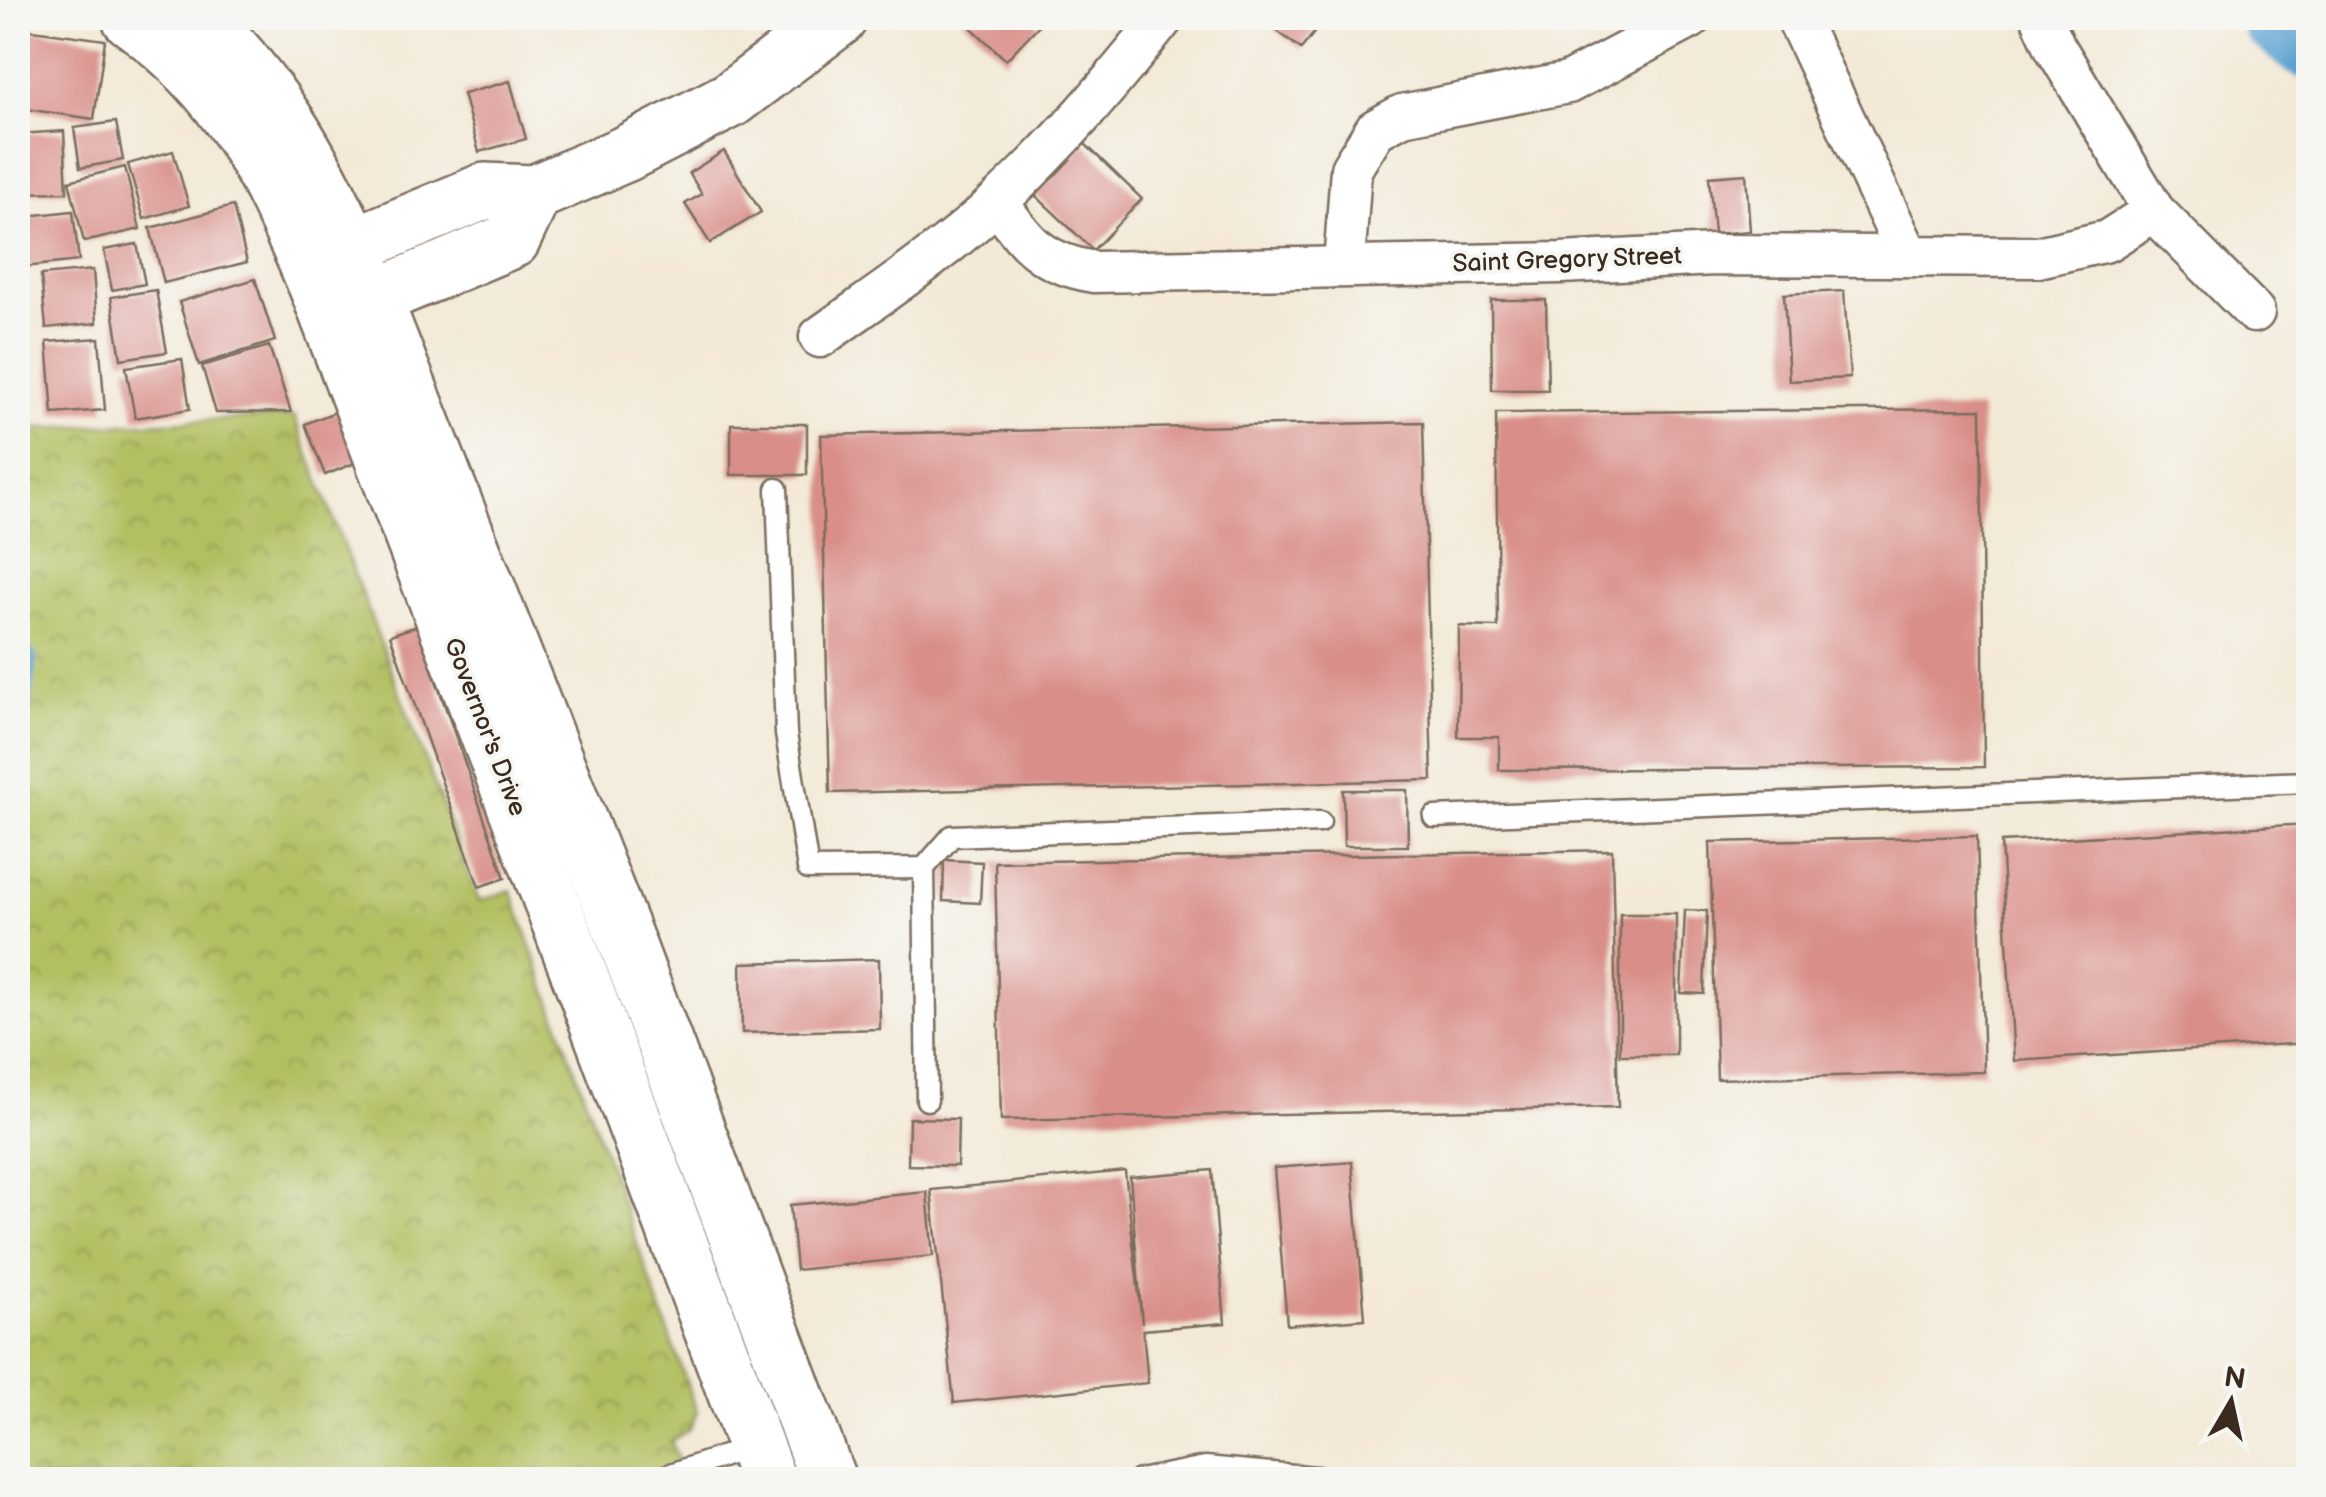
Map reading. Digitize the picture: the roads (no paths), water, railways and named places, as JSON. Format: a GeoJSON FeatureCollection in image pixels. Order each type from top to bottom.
{"type":"FeatureCollection","features":[{"type":"Feature","properties":{"kind":"main road","name":"Governor's Drive"},"geometry":{"type":"LineString","coordinates":[[130,18],[160,38],[198,74],[225,106],[272,184],[318,289],[576,965],[779,1445],[828,1480]]}},
{"type":"Feature","properties":{"kind":"main road","name":"Governor's Drive"},"geometry":{"type":"LineString","coordinates":[[202,18],[259,79],[286,118],[314,164],[374,298],[628,946],[779,1445]]}},
{"type":"Feature","properties":{"kind":"main road"},"geometry":{"type":"LineString","coordinates":[[534,193],[512,240],[374,298],[318,289],[352,246],[485,191],[534,193],[625,154],[730,100],[839,18]]}},
{"type":"Feature","properties":{"kind":"street"},"geometry":{"type":"LineString","coordinates":[[820,337],[998,202],[1095,102],[1163,18]]}},
{"type":"Feature","properties":{"kind":"street"},"geometry":{"type":"LineString","coordinates":[[1344,266],[1351,169],[1375,130],[1402,115],[1568,83],[1691,18]]}},
{"type":"Feature","properties":{"kind":"street"},"geometry":{"type":"LineString","coordinates":[[1797,18],[1908,255]]}},
{"type":"Feature","properties":{"kind":"street"},"geometry":{"type":"LineString","coordinates":[[2042,18],[2054,46],[2154,210],[2254,312]]}},
{"type":"Feature","properties":{"kind":"street","name":"Saint Gregory Street"},"geometry":{"type":"LineString","coordinates":[[998,202],[1017,230],[1040,253],[1063,267],[1094,272],[1561,263],[1714,255],[2038,257],[2107,242],[2154,210]]}},
{"type":"Feature","properties":{"kind":"lane"},"geometry":{"type":"LineString","coordinates":[[778,489],[786,734],[808,870],[924,868]]}},
{"type":"Feature","properties":{"kind":"lane"},"geometry":{"type":"LineString","coordinates":[[1434,817],[2308,782]]}},
{"type":"Feature","properties":{"kind":"lane"},"geometry":{"type":"LineString","coordinates":[[927,1100],[924,868],[952,836],[1320,822]]}},
{"type":"Feature","properties":{"kind":"lane"},"geometry":{"type":"LineString","coordinates":[[654,1480],[779,1445]]}},
{"type":"Feature","properties":{"kind":"lane"},"geometry":{"type":"LineString","coordinates":[[1139,1480],[1208,1473],[1349,1480]]}},
{"type":"Feature","properties":{"kind":"waterway"},"geometry":{"type":"LineString","coordinates":[[2276,18],[2308,43]]}},
{"type":"Feature","properties":{"kind":"waterway"},"geometry":{"type":"LineString","coordinates":[[18,639],[31,658],[18,757]]}}]}
